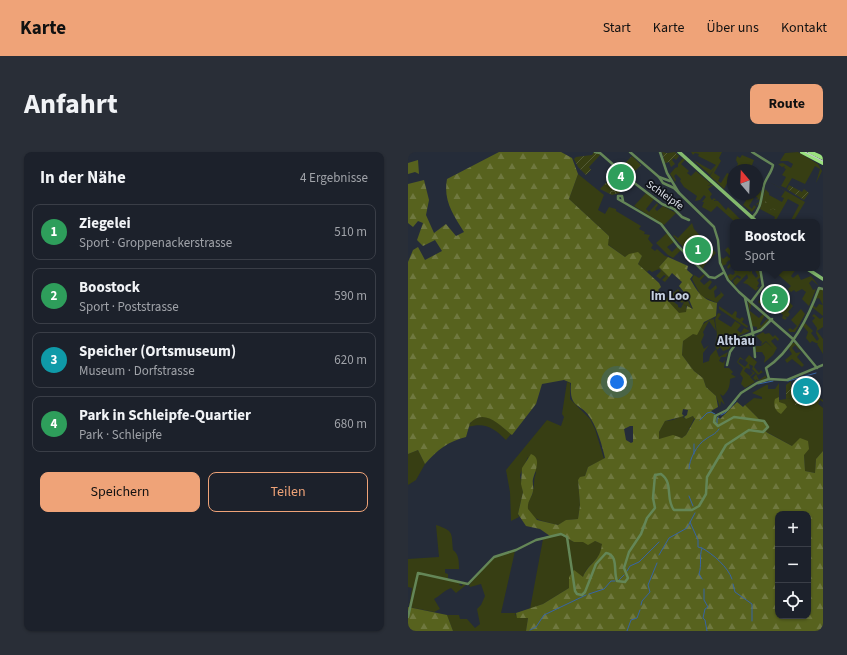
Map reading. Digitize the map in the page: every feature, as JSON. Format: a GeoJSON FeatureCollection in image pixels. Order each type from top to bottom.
{"type":"FeatureCollection","features":[{"type":"Feature","properties":{"kind":"main road"},"geometry":{"type":"LineString","coordinates":[[802,152],[823,163]]}},
{"type":"Feature","properties":{"kind":"main road"},"geometry":{"type":"LineString","coordinates":[[810,152],[823,158]]}},
{"type":"Feature","properties":{"kind":"street","name":"Schleipfe"},"geometry":{"type":"LineString","coordinates":[[595,152],[600,153],[633,182],[662,204],[674,209],[682,217],[689,220]]}},
{"type":"Feature","properties":{"kind":"street"},"geometry":{"type":"LineString","coordinates":[[630,152],[663,182],[674,188],[714,228],[718,240],[719,259],[723,273],[745,298],[772,319],[793,339],[817,368]]}},
{"type":"Feature","properties":{"kind":"street"},"geometry":{"type":"LineString","coordinates":[[660,152],[674,188]]}},
{"type":"Feature","properties":{"kind":"street"},"geometry":{"type":"LineString","coordinates":[[678,152],[752,218],[759,209],[764,195],[764,187],[773,165],[752,152]]}},
{"type":"Feature","properties":{"kind":"street"},"geometry":{"type":"LineString","coordinates":[[659,177],[671,181],[680,194]]}},
{"type":"Feature","properties":{"kind":"street"},"geometry":{"type":"LineString","coordinates":[[663,182],[667,184],[671,181]]}},
{"type":"Feature","properties":{"kind":"street"},"geometry":{"type":"LineString","coordinates":[[623,201],[665,228],[678,246],[709,277],[715,278],[723,273]]}},
{"type":"Feature","properties":{"kind":"street"},"geometry":{"type":"LineString","coordinates":[[751,302],[763,286],[760,271]]}},
{"type":"Feature","properties":{"kind":"street"},"geometry":{"type":"LineString","coordinates":[[811,271],[823,279]]}},
{"type":"Feature","properties":{"kind":"street"},"geometry":{"type":"LineString","coordinates":[[769,379],[766,368],[777,360],[793,339],[819,288],[823,289]]}},
{"type":"Feature","properties":{"kind":"street"},"geometry":{"type":"LineString","coordinates":[[745,298],[753,334],[755,357]]}},
{"type":"Feature","properties":{"kind":"street"},"geometry":{"type":"LineString","coordinates":[[727,365],[730,352],[743,336],[762,330],[772,319]]}},
{"type":"Feature","properties":{"kind":"street"},"geometry":{"type":"LineString","coordinates":[[408,617],[418,572],[467,584],[492,558],[536,540],[561,534],[567,537],[575,591],[577,594],[582,595],[585,592],[597,563],[606,553],[611,554],[614,558],[617,582],[620,583],[626,581],[628,577],[624,568],[629,552],[641,534],[647,518],[655,507],[653,498],[654,475],[660,474],[667,481],[670,491],[671,504],[674,510],[693,510],[699,506],[705,497],[707,477],[726,445],[749,430],[762,432],[767,428],[765,421],[744,418],[731,418],[722,426],[716,425],[714,421],[715,416],[729,407],[744,391],[757,383],[769,379],[784,380],[823,365]]}},
{"type":"Feature","properties":{"kind":"green space"},"geometry":{"type":"Polygon","coordinates":[[[499,152],[561,152],[572,158],[578,174],[569,199],[609,236],[608,245],[625,257],[629,254],[638,252],[642,256],[638,264],[659,283],[661,287],[658,290],[679,313],[686,312],[687,306],[693,309],[688,297],[679,286],[682,282],[672,273],[669,277],[659,267],[668,257],[688,266],[687,270],[693,275],[690,279],[698,291],[707,299],[717,303],[716,316],[704,322],[697,335],[693,334],[683,341],[682,355],[694,371],[703,378],[706,387],[716,396],[718,407],[711,411],[720,419],[737,402],[743,407],[745,405],[759,419],[765,421],[768,426],[765,431],[768,433],[792,446],[800,438],[808,441],[809,449],[804,455],[805,471],[815,473],[816,459],[823,451],[823,631],[526,631],[528,618],[517,618],[516,613],[543,604],[569,588],[569,577],[574,570],[583,577],[585,572],[599,555],[602,544],[595,541],[588,545],[583,542],[574,542],[561,535],[550,536],[540,529],[526,526],[518,514],[523,492],[521,484],[522,468],[531,454],[536,458],[537,465],[533,480],[533,491],[528,504],[528,509],[537,520],[558,525],[566,520],[578,519],[580,505],[578,480],[580,477],[585,476],[588,467],[605,458],[600,438],[591,419],[587,413],[576,405],[572,398],[571,383],[564,380],[542,384],[536,404],[512,435],[492,420],[481,417],[470,423],[466,437],[454,441],[444,447],[434,454],[425,464],[418,450],[408,454],[408,262],[413,250],[418,247],[425,260],[442,251],[435,240],[423,246],[417,240],[423,223],[418,221],[413,227],[408,223],[408,184],[424,180],[429,200],[426,215],[434,233],[446,224],[456,236],[464,232],[450,207],[446,194],[447,179],[499,152]],[[683,409],[682,414],[684,416],[665,421],[659,432],[659,439],[673,435],[682,438],[686,435],[695,419],[693,416],[686,419],[684,417],[687,415],[688,410],[683,409]],[[633,426],[624,429],[626,440],[631,443],[633,442],[633,426]]]}},
{"type":"Feature","properties":{"kind":"green space"},"geometry":{"type":"Polygon","coordinates":[[[594,152],[601,154],[589,167],[591,170],[586,175],[578,167],[574,159],[576,157],[592,155],[594,152]]]}},
{"type":"Feature","properties":{"kind":"green space"},"geometry":{"type":"Polygon","coordinates":[[[662,152],[675,152],[679,156],[676,160],[674,158],[672,160],[675,164],[671,167],[669,162],[665,163],[662,152]]]}},
{"type":"Feature","properties":{"kind":"green space"},"geometry":{"type":"Polygon","coordinates":[[[691,152],[722,152],[719,158],[721,161],[714,173],[720,177],[718,181],[721,183],[727,173],[727,183],[724,189],[710,176],[715,167],[710,175],[693,160],[711,170],[716,165],[698,156],[699,154],[695,153],[693,155],[691,152]]]}},
{"type":"Feature","properties":{"kind":"green space"},"geometry":{"type":"Polygon","coordinates":[[[798,152],[818,164],[822,171],[816,183],[820,169],[815,166],[805,184],[792,178],[786,188],[781,186],[786,177],[782,175],[786,169],[784,168],[785,166],[782,167],[778,164],[783,163],[791,168],[793,164],[788,161],[780,161],[785,153],[798,152]]]}},
{"type":"Feature","properties":{"kind":"green space"},"geometry":{"type":"Polygon","coordinates":[[[742,155],[754,160],[752,164],[738,164],[736,160],[737,156],[740,158],[742,155]]]}},
{"type":"Feature","properties":{"kind":"green space"},"geometry":{"type":"Polygon","coordinates":[[[632,156],[641,165],[618,188],[620,193],[612,195],[600,189],[632,156]]]}},
{"type":"Feature","properties":{"kind":"green space"},"geometry":{"type":"Polygon","coordinates":[[[683,158],[685,160],[681,164],[689,171],[687,173],[691,176],[696,171],[711,184],[707,186],[714,186],[708,189],[712,194],[710,197],[712,200],[714,198],[718,201],[726,210],[728,207],[740,219],[732,219],[717,206],[711,212],[702,207],[704,202],[702,202],[706,197],[704,195],[700,200],[695,201],[697,196],[684,187],[680,181],[681,179],[676,174],[674,176],[676,180],[675,182],[670,174],[675,168],[678,167],[678,164],[683,158]]]}},
{"type":"Feature","properties":{"kind":"green space"},"geometry":{"type":"Polygon","coordinates":[[[418,160],[419,174],[415,172],[408,174],[408,163],[418,160]]]}},
{"type":"Feature","properties":{"kind":"green space"},"geometry":{"type":"Polygon","coordinates":[[[578,174],[604,195],[598,210],[605,214],[609,207],[616,209],[616,211],[641,226],[639,229],[645,232],[644,234],[650,235],[648,239],[653,245],[651,248],[655,251],[657,249],[668,257],[659,267],[669,277],[665,282],[662,280],[666,276],[664,275],[660,279],[656,276],[661,271],[659,269],[652,272],[649,270],[647,272],[638,264],[642,256],[634,254],[625,257],[607,244],[609,236],[569,199],[578,174]]]}},
{"type":"Feature","properties":{"kind":"green space"},"geometry":{"type":"Polygon","coordinates":[[[768,181],[805,202],[795,219],[792,219],[799,205],[788,199],[777,219],[774,219],[775,217],[760,209],[765,189],[769,195],[782,202],[784,198],[781,197],[785,191],[768,181]]]}},
{"type":"Feature","properties":{"kind":"green space"},"geometry":{"type":"Polygon","coordinates":[[[789,185],[802,192],[804,189],[809,193],[804,200],[787,189],[789,185]]]}},
{"type":"Feature","properties":{"kind":"green space"},"geometry":{"type":"Polygon","coordinates":[[[646,193],[654,199],[646,209],[649,212],[657,203],[658,205],[655,209],[657,211],[663,206],[676,213],[664,225],[634,206],[646,193]]]}},
{"type":"Feature","properties":{"kind":"green space"},"geometry":{"type":"Polygon","coordinates":[[[746,200],[753,200],[749,206],[752,209],[754,205],[756,207],[752,212],[743,205],[746,200]]]}},
{"type":"Feature","properties":{"kind":"green space"},"geometry":{"type":"Polygon","coordinates":[[[770,200],[778,205],[775,210],[773,208],[769,211],[763,204],[764,202],[770,200]]]}},
{"type":"Feature","properties":{"kind":"green space"},"geometry":{"type":"Polygon","coordinates":[[[692,223],[694,229],[716,253],[703,269],[673,236],[674,235],[678,238],[692,223]]]}},
{"type":"Feature","properties":{"kind":"green space"},"geometry":{"type":"Polygon","coordinates":[[[667,233],[674,242],[667,247],[672,252],[678,246],[681,250],[673,258],[656,243],[667,233]]]}},
{"type":"Feature","properties":{"kind":"green space"},"geometry":{"type":"Polygon","coordinates":[[[728,247],[730,250],[730,256],[725,250],[728,247]]]}},
{"type":"Feature","properties":{"kind":"green space"},"geometry":{"type":"Polygon","coordinates":[[[727,256],[730,261],[729,260],[726,263],[727,264],[722,266],[721,257],[723,259],[727,256]]]}},
{"type":"Feature","properties":{"kind":"green space"},"geometry":{"type":"Polygon","coordinates":[[[734,271],[752,271],[756,278],[758,276],[755,271],[759,271],[761,277],[757,280],[759,283],[757,287],[759,287],[756,291],[747,284],[743,283],[748,278],[747,274],[735,286],[733,281],[737,277],[740,279],[741,277],[737,275],[731,281],[727,276],[735,273],[734,271]]]}},
{"type":"Feature","properties":{"kind":"green space"},"geometry":{"type":"Polygon","coordinates":[[[774,271],[795,271],[791,276],[793,278],[798,274],[801,280],[811,276],[819,286],[812,280],[809,283],[813,290],[816,289],[809,306],[802,299],[806,292],[802,289],[796,292],[794,290],[791,292],[788,289],[791,286],[774,271]]]}},
{"type":"Feature","properties":{"kind":"green space"},"geometry":{"type":"Polygon","coordinates":[[[704,274],[705,275],[700,281],[704,285],[710,280],[712,282],[708,288],[710,290],[716,285],[717,288],[714,291],[715,298],[721,293],[719,290],[724,295],[717,303],[701,296],[692,279],[694,275],[699,278],[704,274]]]}},
{"type":"Feature","properties":{"kind":"green space"},"geometry":{"type":"Polygon","coordinates":[[[771,284],[793,306],[788,312],[790,314],[788,317],[784,316],[787,318],[785,320],[782,318],[783,315],[773,306],[767,310],[758,302],[763,296],[761,294],[771,284]]]}},
{"type":"Feature","properties":{"kind":"green space"},"geometry":{"type":"Polygon","coordinates":[[[820,288],[823,290],[823,305],[819,298],[815,299],[820,288]]]}},
{"type":"Feature","properties":{"kind":"green space"},"geometry":{"type":"Polygon","coordinates":[[[678,289],[683,295],[681,296],[687,299],[692,309],[683,304],[686,306],[687,312],[679,314],[665,299],[678,289]],[[672,296],[671,300],[681,308],[684,301],[682,303],[672,296]]]}},
{"type":"Feature","properties":{"kind":"green space"},"geometry":{"type":"Polygon","coordinates":[[[748,301],[751,304],[750,311],[759,318],[763,314],[765,315],[760,324],[761,326],[768,318],[769,319],[763,327],[757,330],[757,327],[752,326],[748,301]]]}},
{"type":"Feature","properties":{"kind":"green space"},"geometry":{"type":"Polygon","coordinates":[[[819,304],[823,305],[823,316],[812,307],[813,305],[816,308],[819,304]]]}},
{"type":"Feature","properties":{"kind":"green space"},"geometry":{"type":"Polygon","coordinates":[[[719,306],[732,315],[735,311],[737,312],[736,317],[740,319],[742,317],[744,319],[742,322],[748,326],[747,328],[719,309],[719,306]]]}},
{"type":"Feature","properties":{"kind":"green space"},"geometry":{"type":"Polygon","coordinates":[[[801,309],[805,314],[795,332],[790,332],[788,330],[790,328],[793,330],[797,326],[791,320],[801,309]]]}},
{"type":"Feature","properties":{"kind":"green space"},"geometry":{"type":"Polygon","coordinates":[[[718,313],[721,314],[718,319],[731,327],[735,321],[741,325],[737,330],[741,333],[744,328],[750,331],[738,336],[729,349],[723,351],[720,347],[717,350],[715,346],[717,335],[715,319],[718,313]]]}},
{"type":"Feature","properties":{"kind":"green space"},"geometry":{"type":"Polygon","coordinates":[[[814,314],[820,319],[823,317],[823,327],[817,331],[823,339],[823,354],[817,344],[818,343],[812,341],[810,343],[806,338],[808,332],[803,326],[805,323],[813,331],[811,333],[817,341],[819,339],[816,333],[817,328],[812,321],[815,318],[812,316],[814,314]]]}},
{"type":"Feature","properties":{"kind":"green space"},"geometry":{"type":"Polygon","coordinates":[[[716,316],[710,320],[714,319],[716,331],[709,321],[703,332],[704,335],[701,342],[704,349],[709,345],[703,353],[703,363],[709,361],[710,356],[716,349],[719,357],[728,352],[726,357],[721,357],[719,361],[723,363],[725,360],[724,368],[729,368],[733,372],[731,374],[736,377],[730,379],[729,387],[725,394],[723,396],[720,394],[725,405],[721,401],[720,407],[716,396],[706,387],[703,378],[694,371],[682,355],[683,341],[703,324],[716,316]]]}},
{"type":"Feature","properties":{"kind":"green space"},"geometry":{"type":"Polygon","coordinates":[[[763,332],[765,334],[769,333],[773,337],[775,335],[779,339],[778,341],[775,338],[771,341],[777,348],[773,355],[764,363],[765,357],[762,352],[756,352],[756,346],[761,346],[766,342],[773,348],[766,341],[761,345],[762,342],[756,336],[763,332]]]}},
{"type":"Feature","properties":{"kind":"green space"},"geometry":{"type":"Polygon","coordinates":[[[792,343],[795,343],[800,349],[799,350],[795,345],[792,348],[796,353],[801,352],[797,357],[804,365],[802,367],[792,359],[787,363],[785,360],[792,354],[789,349],[792,343]]]}},
{"type":"Feature","properties":{"kind":"green space"},"geometry":{"type":"Polygon","coordinates":[[[749,355],[757,362],[754,367],[759,373],[761,370],[763,372],[758,375],[752,369],[753,366],[749,364],[750,369],[746,368],[744,371],[750,376],[753,373],[750,370],[755,373],[750,377],[755,382],[745,388],[741,384],[743,378],[740,374],[743,368],[737,362],[740,357],[744,360],[740,359],[738,362],[745,367],[748,363],[745,360],[749,355]]]}},
{"type":"Feature","properties":{"kind":"green space"},"geometry":{"type":"Polygon","coordinates":[[[756,374],[759,380],[765,376],[764,374],[767,378],[759,381],[756,379],[756,381],[753,378],[756,374]]]}},
{"type":"Feature","properties":{"kind":"green space"},"geometry":{"type":"Polygon","coordinates":[[[791,381],[791,391],[794,391],[795,396],[800,394],[800,388],[805,388],[805,393],[807,393],[807,390],[809,389],[815,396],[812,394],[806,406],[794,405],[794,398],[786,399],[786,385],[791,381]]]}},
{"type":"Feature","properties":{"kind":"green space"},"geometry":{"type":"Polygon","coordinates":[[[567,382],[570,383],[570,399],[590,419],[595,429],[604,459],[588,467],[585,476],[578,480],[580,505],[578,519],[567,520],[558,525],[537,519],[529,513],[527,508],[533,493],[536,473],[528,457],[520,475],[523,492],[518,514],[519,517],[511,521],[510,492],[506,470],[547,420],[561,426],[564,417],[562,414],[567,382]]]}},
{"type":"Feature","properties":{"kind":"green space"},"geometry":{"type":"Polygon","coordinates":[[[779,383],[779,400],[794,398],[806,406],[809,398],[815,403],[818,397],[823,400],[823,402],[820,400],[818,404],[823,408],[823,451],[816,459],[815,473],[805,471],[804,455],[792,446],[765,431],[765,421],[759,419],[745,405],[754,398],[762,399],[762,397],[752,393],[766,385],[768,385],[768,389],[775,389],[779,383]]]}},
{"type":"Feature","properties":{"kind":"green space"},"geometry":{"type":"Polygon","coordinates":[[[779,397],[779,402],[785,404],[787,407],[781,414],[774,406],[775,399],[779,397]]]}},
{"type":"Feature","properties":{"kind":"green space"},"geometry":{"type":"Polygon","coordinates":[[[681,416],[686,419],[693,416],[695,417],[686,435],[682,438],[675,437],[659,439],[659,432],[665,421],[673,420],[681,416]]]}},
{"type":"Feature","properties":{"kind":"green space"},"geometry":{"type":"Polygon","coordinates":[[[479,417],[491,417],[511,434],[506,440],[489,427],[479,425],[468,427],[473,419],[479,417]]]}},
{"type":"Feature","properties":{"kind":"green space"},"geometry":{"type":"Polygon","coordinates":[[[418,450],[425,464],[416,480],[408,485],[408,454],[418,450]]]}},
{"type":"Feature","properties":{"kind":"green space"},"geometry":{"type":"Polygon","coordinates":[[[436,525],[446,529],[451,534],[453,550],[458,558],[459,569],[445,569],[445,573],[448,574],[448,579],[460,583],[459,585],[462,586],[463,583],[466,585],[456,593],[451,588],[434,599],[440,609],[434,612],[409,607],[412,588],[408,587],[408,559],[439,557],[436,525]]]}},
{"type":"Feature","properties":{"kind":"green space"},"geometry":{"type":"Polygon","coordinates":[[[561,535],[574,542],[595,541],[603,544],[599,555],[585,572],[583,577],[569,577],[569,588],[543,604],[530,609],[543,539],[561,535]]]}},
{"type":"Feature","properties":{"kind":"green space"},"geometry":{"type":"Polygon","coordinates":[[[515,551],[501,613],[516,613],[515,615],[528,618],[526,631],[453,631],[447,615],[459,615],[460,619],[467,619],[475,628],[480,624],[477,609],[481,605],[485,596],[481,584],[470,587],[469,585],[493,558],[515,551]]]}},
{"type":"Feature","properties":{"kind":"green space"},"geometry":{"type":"Polygon","coordinates":[[[408,607],[447,615],[453,631],[408,631],[408,607]]]}},
{"type":"Feature","properties":{"kind":"waterway"},"geometry":{"type":"LineString","coordinates":[[788,381],[816,373]]}},
{"type":"Feature","properties":{"kind":"waterway"},"geometry":{"type":"LineString","coordinates":[[758,384],[773,381]]}},
{"type":"Feature","properties":{"kind":"waterway"},"geometry":{"type":"LineString","coordinates":[[721,415],[725,413],[736,401]]}},
{"type":"Feature","properties":{"kind":"waterway"},"geometry":{"type":"LineString","coordinates":[[700,420],[707,413],[711,412],[715,414]]}},
{"type":"Feature","properties":{"kind":"waterway"},"geometry":{"type":"LineString","coordinates":[[717,423],[718,417]]}},
{"type":"Feature","properties":{"kind":"waterway"},"geometry":{"type":"LineString","coordinates":[[689,469],[690,461],[694,452],[703,441],[719,429]]}},
{"type":"Feature","properties":{"kind":"waterway"},"geometry":{"type":"LineString","coordinates":[[694,444],[694,454]]}},
{"type":"Feature","properties":{"kind":"waterway"},"geometry":{"type":"LineString","coordinates":[[689,496],[693,506]]}},
{"type":"Feature","properties":{"kind":"waterway"},"geometry":{"type":"LineString","coordinates":[[659,555],[669,538],[687,528],[695,513]]}},
{"type":"Feature","properties":{"kind":"waterway"},"geometry":{"type":"LineString","coordinates":[[690,522],[698,540],[698,547],[702,548],[699,574],[702,579]]}},
{"type":"Feature","properties":{"kind":"waterway"},"geometry":{"type":"LineString","coordinates":[[627,571],[630,566],[639,562],[659,542]]}},
{"type":"Feature","properties":{"kind":"waterway"},"geometry":{"type":"LineString","coordinates":[[702,548],[720,561],[732,579]]}},
{"type":"Feature","properties":{"kind":"waterway"},"geometry":{"type":"LineString","coordinates":[[641,605],[642,601],[650,592],[648,585],[657,563]]}},
{"type":"Feature","properties":{"kind":"waterway"},"geometry":{"type":"LineString","coordinates":[[619,580],[624,575]]}},
{"type":"Feature","properties":{"kind":"waterway"},"geometry":{"type":"LineString","coordinates":[[589,594],[604,589],[611,581],[615,581]]}},
{"type":"Feature","properties":{"kind":"waterway"},"geometry":{"type":"LineString","coordinates":[[733,584],[735,592],[752,604],[752,621]]}},
{"type":"Feature","properties":{"kind":"waterway"},"geometry":{"type":"LineString","coordinates":[[704,589],[704,600],[708,607],[705,609],[703,618],[705,620],[707,631]]}},
{"type":"Feature","properties":{"kind":"waterway"},"geometry":{"type":"LineString","coordinates":[[530,630],[536,627],[544,615],[586,595]]}},
{"type":"Feature","properties":{"kind":"waterway"},"geometry":{"type":"LineString","coordinates":[[627,631],[631,620],[637,618],[640,610]]}},
{"type":"Feature","properties":{"kind":"tram line"},"geometry":{"type":"LineString","coordinates":[[805,152],[823,161]]}},
{"type":"Feature","properties":{"kind":"place","name":"Park in Schleipfe-Quartier"},"geometry":{"type":"Point","coordinates":[621,177]}},
{"type":"Feature","properties":{"kind":"place","name":"Ziegelei"},"geometry":{"type":"Point","coordinates":[698,250]}},
{"type":"Feature","properties":{"kind":"place","name":"Boostock"},"geometry":{"type":"Point","coordinates":[775,299]}},
{"type":"Feature","properties":{"kind":"place","name":"Speicher (Ortsmuseum)"},"geometry":{"type":"Point","coordinates":[806,391]}},
{"type":"Feature","properties":{"kind":"district","name":"Im Loo"},"geometry":{"type":"Point","coordinates":[670,296]}},
{"type":"Feature","properties":{"kind":"district","name":"Althau"},"geometry":{"type":"Point","coordinates":[736,341]}}]}
